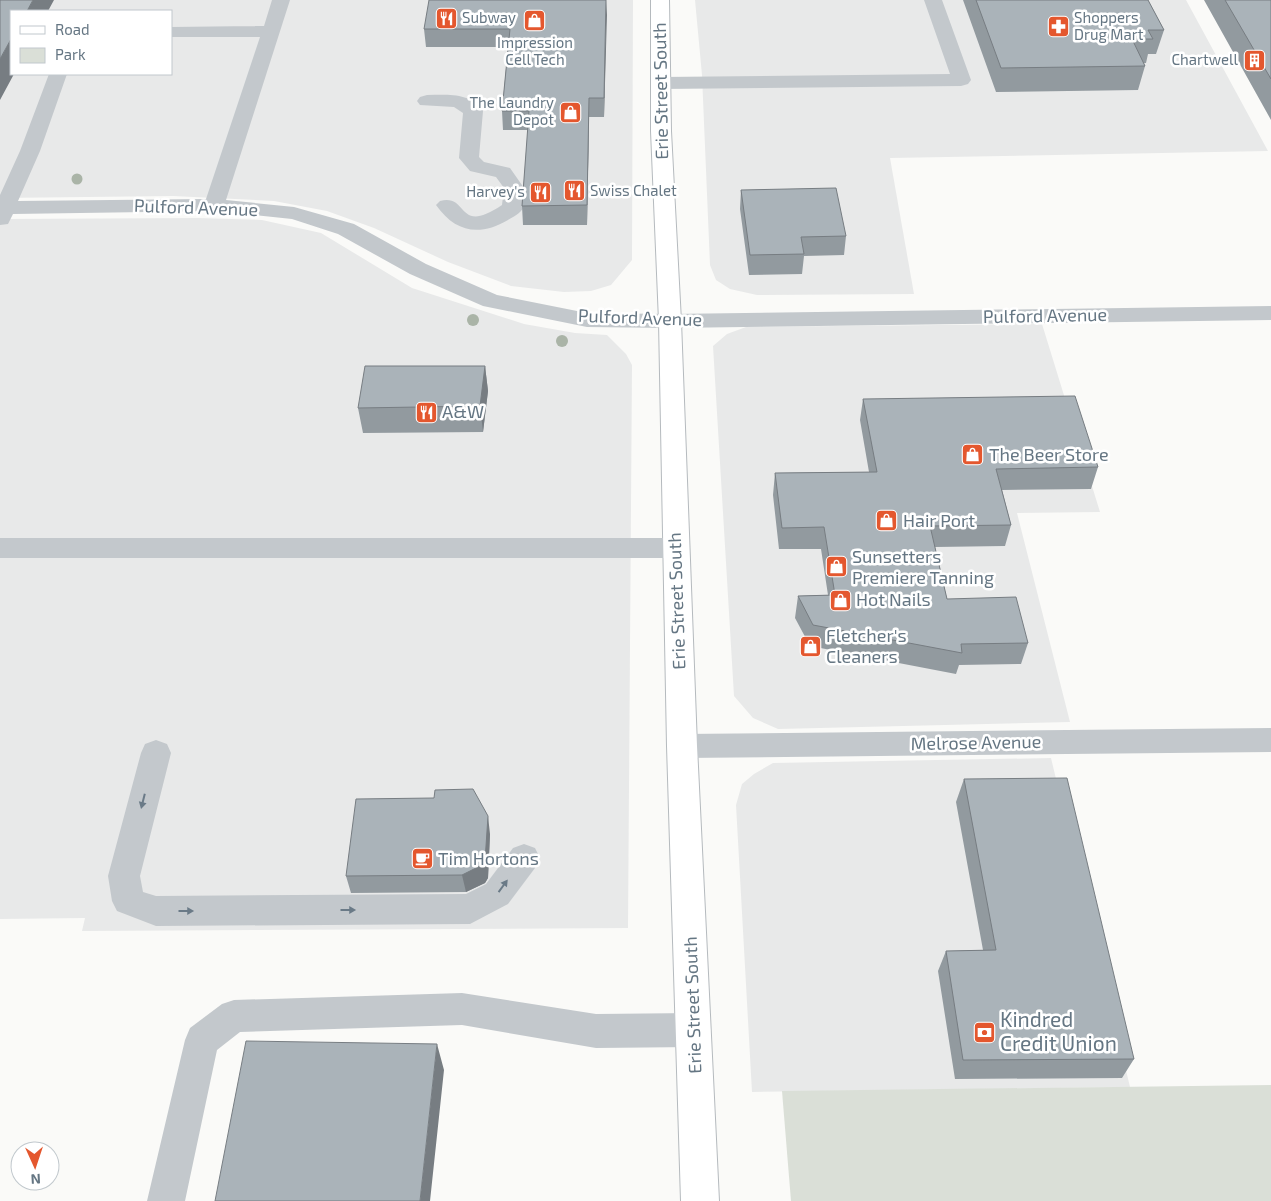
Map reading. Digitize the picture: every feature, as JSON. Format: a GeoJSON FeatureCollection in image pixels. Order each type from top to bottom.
{"type":"FeatureCollection","features":[{"type":"Feature","properties":{"kind":"main road","name":"Erie Street South"},"geometry":{"type":"LineString","coordinates":[[660,0],[661,131],[670,321],[682,746],[700,1201]]}},
{"type":"Feature","properties":{"kind":"street"},"geometry":{"type":"LineString","coordinates":[[214,205],[280,0]]}},
{"type":"Feature","properties":{"kind":"street"},"geometry":{"type":"LineString","coordinates":[[661,83],[960,80],[933,0]]}},
{"type":"Feature","properties":{"kind":"street"},"geometry":{"type":"LineString","coordinates":[[172,32],[270,30]]}},
{"type":"Feature","properties":{"kind":"street"},"geometry":{"type":"LineString","coordinates":[[2,212],[30,151],[58,75]]}},
{"type":"Feature","properties":{"kind":"street"},"geometry":{"type":"LineString","coordinates":[[427,101],[458,101],[473,111],[469,158],[478,168],[503,172],[514,188],[512,208],[496,220],[470,224],[455,218],[446,205]]}},
{"type":"Feature","properties":{"kind":"street","name":"Pulford Avenue"},"geometry":{"type":"LineString","coordinates":[[2,212],[214,205],[294,213],[346,229],[418,269],[491,301],[588,320],[670,321],[1271,313]]}},
{"type":"Feature","properties":{"kind":"street"},"geometry":{"type":"LineString","coordinates":[[0,548],[676,548]]}},
{"type":"Feature","properties":{"kind":"street","name":"Melrose Avenue"},"geometry":{"type":"LineString","coordinates":[[682,746],[1271,740]]}},
{"type":"Feature","properties":{"kind":"street"},"geometry":{"type":"LineString","coordinates":[[156,753],[124,876],[128,901],[156,911],[470,909],[497,894],[524,858]]}},
{"type":"Feature","properties":{"kind":"street"},"geometry":{"type":"LineString","coordinates":[[166,1201],[202,1040],[234,1016],[462,1009],[596,1030],[694,1030]]}},
{"type":"Feature","properties":{"kind":"shaded area"},"geometry":{"type":"Polygon","coordinates":[[[0,0],[633,0],[632,260],[611,285],[591,291],[564,292],[511,286],[448,262],[374,228],[327,211],[274,201],[173,196],[0,198],[0,0]]]}},
{"type":"Feature","properties":{"kind":"shaded area"},"geometry":{"type":"Polygon","coordinates":[[[695,0],[1186,0],[1268,151],[890,158],[914,294],[757,295],[730,289],[716,280],[710,265],[702,75],[695,0]]]}},
{"type":"Feature","properties":{"kind":"shaded area"},"geometry":{"type":"Polygon","coordinates":[[[198,218],[262,220],[321,233],[412,288],[524,324],[575,333],[607,335],[626,354],[632,365],[628,928],[82,931],[85,918],[0,919],[0,219],[198,218]]]}},
{"type":"Feature","properties":{"kind":"shaded area"},"geometry":{"type":"Polygon","coordinates":[[[1042,324],[1100,512],[1017,513],[1070,722],[778,729],[753,718],[734,696],[713,346],[727,334],[746,327],[1042,324]]]}},
{"type":"Feature","properties":{"kind":"shaded area"},"geometry":{"type":"Polygon","coordinates":[[[1051,758],[1130,1087],[752,1092],[736,805],[742,784],[754,774],[773,763],[1051,758]]]}},
{"type":"Feature","properties":{"kind":"green space"},"geometry":{"type":"Polygon","coordinates":[[[1271,1085],[1271,1201],[791,1201],[782,1091],[1271,1085]]]}},
{"type":"Feature","properties":{"kind":"building"},"geometry":{"type":"Polygon","coordinates":[[[0,0],[33,0],[28,10],[10,10],[10,41],[0,59],[0,0]]]}},
{"type":"Feature","properties":{"kind":"building"},"geometry":{"type":"Polygon","coordinates":[[[429,0],[606,0],[604,98],[589,98],[587,205],[522,206],[529,111],[502,111],[510,29],[424,29],[429,0]]]}},
{"type":"Feature","properties":{"kind":"building","name":"Shoppers Drug Mart"},"geometry":{"type":"Polygon","coordinates":[[[976,0],[1148,0],[1164,30],[1148,30],[1153,39],[1132,39],[1145,66],[1001,68],[976,0]]]}},
{"type":"Feature","properties":{"kind":"building"},"geometry":{"type":"Polygon","coordinates":[[[1225,0],[1271,0],[1271,79],[1225,0]]]}},
{"type":"Feature","properties":{"kind":"building"},"geometry":{"type":"Polygon","coordinates":[[[836,188],[846,236],[801,237],[804,254],[750,255],[741,190],[836,188]]]}},
{"type":"Feature","properties":{"kind":"building"},"geometry":{"type":"Polygon","coordinates":[[[365,366],[485,366],[480,406],[358,408],[365,366]]]}},
{"type":"Feature","properties":{"kind":"building"},"geometry":{"type":"Polygon","coordinates":[[[1075,396],[1098,467],[996,469],[1011,525],[930,526],[947,599],[1016,597],[1028,643],[961,644],[962,653],[813,625],[798,596],[835,595],[824,527],[782,528],[775,473],[877,472],[863,399],[1075,396]]]}},
{"type":"Feature","properties":{"kind":"building"},"geometry":{"type":"Polygon","coordinates":[[[1067,778],[1134,1059],[963,1060],[946,951],[996,950],[964,779],[1067,778]]]}},
{"type":"Feature","properties":{"kind":"building","name":"Tim Hortons"},"geometry":{"type":"Polygon","coordinates":[[[473,789],[488,816],[485,861],[482,865],[462,875],[346,876],[356,799],[434,798],[435,790],[473,789]]]}},
{"type":"Feature","properties":{"kind":"building"},"geometry":{"type":"Polygon","coordinates":[[[246,1041],[437,1044],[420,1201],[215,1201],[246,1041]]]}},
{"type":"Feature","properties":{"kind":"place","name":"Subway"},"geometry":{"type":"Point","coordinates":[446,18]}},
{"type":"Feature","properties":{"kind":"place","name":"Impression Cell Tech"},"geometry":{"type":"Point","coordinates":[535,20]}},
{"type":"Feature","properties":{"kind":"place","name":"Shoppers Drug Mart"},"geometry":{"type":"Point","coordinates":[1058,27]}},
{"type":"Feature","properties":{"kind":"place","name":"Chartwell"},"geometry":{"type":"Point","coordinates":[1254,60]}},
{"type":"Feature","properties":{"kind":"place","name":"The Laundry Depot"},"geometry":{"type":"Point","coordinates":[570,112]}},
{"type":"Feature","properties":{"kind":"place","name":"Swiss Chalet"},"geometry":{"type":"Point","coordinates":[574,191]}},
{"type":"Feature","properties":{"kind":"place","name":"Harvey's"},"geometry":{"type":"Point","coordinates":[541,192]}},
{"type":"Feature","properties":{"kind":"place","name":"A&W"},"geometry":{"type":"Point","coordinates":[426,412]}},
{"type":"Feature","properties":{"kind":"place","name":"The Beer Store"},"geometry":{"type":"Point","coordinates":[973,455]}},
{"type":"Feature","properties":{"kind":"place","name":"Hair Port"},"geometry":{"type":"Point","coordinates":[887,521]}},
{"type":"Feature","properties":{"kind":"place","name":"Sunsetters Premiere Tanning"},"geometry":{"type":"Point","coordinates":[836,567]}},
{"type":"Feature","properties":{"kind":"place","name":"Hot Nails"},"geometry":{"type":"Point","coordinates":[840,600]}},
{"type":"Feature","properties":{"kind":"place","name":"Fletcher's Cleaners"},"geometry":{"type":"Point","coordinates":[810,646]}},
{"type":"Feature","properties":{"kind":"place","name":"Tim Hortons"},"geometry":{"type":"Point","coordinates":[422,859]}},
{"type":"Feature","properties":{"kind":"place","name":"Kindred Credit Union"},"geometry":{"type":"Point","coordinates":[984,1032]}}]}
